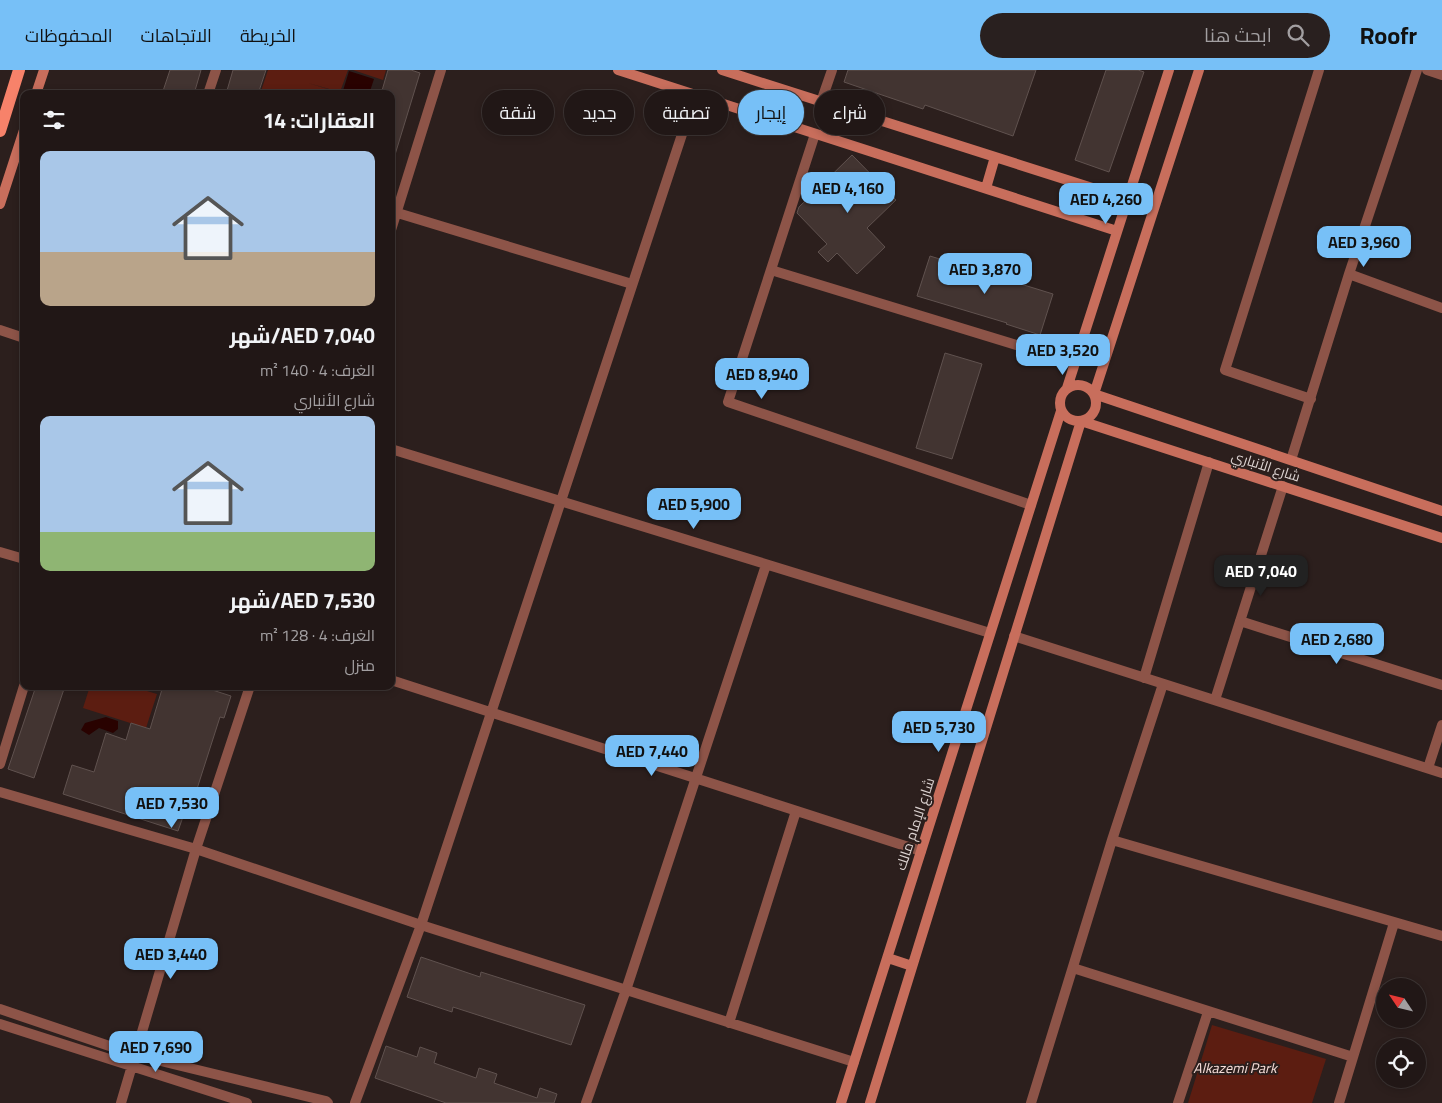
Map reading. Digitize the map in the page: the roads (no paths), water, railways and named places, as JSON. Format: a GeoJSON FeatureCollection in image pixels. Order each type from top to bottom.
{"type":"FeatureCollection","features":[{"type":"Feature","properties":{"kind":"main road"},"geometry":{"type":"LineString","coordinates":[[0,131],[19,70]]}},
{"type":"Feature","properties":{"kind":"street"},"geometry":{"type":"LineString","coordinates":[[37,90],[44,70]]}},
{"type":"Feature","properties":{"kind":"street"},"geometry":{"type":"LineString","coordinates":[[209,90],[216,70]]}},
{"type":"Feature","properties":{"kind":"street"},"geometry":{"type":"LineString","coordinates":[[395,209],[441,70]]}},
{"type":"Feature","properties":{"kind":"street"},"geometry":{"type":"LineString","coordinates":[[618,70],[680,90]]}},
{"type":"Feature","properties":{"kind":"street"},"geometry":{"type":"LineString","coordinates":[[722,70],[814,100]]}},
{"type":"Feature","properties":{"kind":"street"},"geometry":{"type":"LineString","coordinates":[[825,90],[832,70]]}},
{"type":"Feature","properties":{"kind":"street"},"geometry":{"type":"LineString","coordinates":[[1067,388],[1169,70]]}},
{"type":"Feature","properties":{"kind":"street"},"geometry":{"type":"LineString","coordinates":[[1094,394],[1086,386],[1079,384],[1067,388],[1062,392],[1060,398],[1061,410],[1070,420],[1081,421],[1091,415],[1094,410],[1096,405],[1094,394],[1199,70]]}},
{"type":"Feature","properties":{"kind":"street"},"geometry":{"type":"LineString","coordinates":[[1311,399],[1225,370],[1319,70]]}},
{"type":"Feature","properties":{"kind":"street"},"geometry":{"type":"LineString","coordinates":[[1291,460],[1349,274],[1417,70]]}},
{"type":"Feature","properties":{"kind":"street"},"geometry":{"type":"LineString","coordinates":[[1427,70],[1442,74]]}},
{"type":"Feature","properties":{"kind":"street"},"geometry":{"type":"LineString","coordinates":[[728,106],[814,134]]}},
{"type":"Feature","properties":{"kind":"street"},"geometry":{"type":"LineString","coordinates":[[885,122],[1127,199]]}},
{"type":"Feature","properties":{"kind":"street"},"geometry":{"type":"LineString","coordinates":[[355,1103],[421,925],[682,135]]}},
{"type":"Feature","properties":{"kind":"street"},"geometry":{"type":"LineString","coordinates":[[815,135],[728,402],[1031,505]]}},
{"type":"Feature","properties":{"kind":"street"},"geometry":{"type":"LineString","coordinates":[[818,135],[1117,231]]}},
{"type":"Feature","properties":{"kind":"street"},"geometry":{"type":"LineString","coordinates":[[0,204],[20,142]]}},
{"type":"Feature","properties":{"kind":"street"},"geometry":{"type":"LineString","coordinates":[[986,188],[995,157]]}},
{"type":"Feature","properties":{"kind":"street"},"geometry":{"type":"LineString","coordinates":[[395,212],[632,284]]}},
{"type":"Feature","properties":{"kind":"street"},"geometry":{"type":"LineString","coordinates":[[771,270],[1075,363]]}},
{"type":"Feature","properties":{"kind":"street"},"geometry":{"type":"LineString","coordinates":[[1349,274],[1442,308]]}},
{"type":"Feature","properties":{"kind":"street"},"geometry":{"type":"LineString","coordinates":[[0,330],[20,337]]}},
{"type":"Feature","properties":{"kind":"street","name":"شارع الأنباري"},"geometry":{"type":"LineString","coordinates":[[1094,394],[1442,511]]}},
{"type":"Feature","properties":{"kind":"street","name":"شارع الإمام مالك"},"geometry":{"type":"LineString","coordinates":[[842,1103],[1061,410]]}},
{"type":"Feature","properties":{"kind":"street"},"geometry":{"type":"LineString","coordinates":[[870,1103],[1081,421]]}},
{"type":"Feature","properties":{"kind":"street","name":"شارع الأنباري"},"geometry":{"type":"LineString","coordinates":[[1081,421],[1442,538]]}},
{"type":"Feature","properties":{"kind":"street"},"geometry":{"type":"LineString","coordinates":[[395,450],[990,633]]}},
{"type":"Feature","properties":{"kind":"street"},"geometry":{"type":"LineString","coordinates":[[1144,678],[1209,462]]}},
{"type":"Feature","properties":{"kind":"street"},"geometry":{"type":"LineString","coordinates":[[1215,700],[1283,486]]}},
{"type":"Feature","properties":{"kind":"street"},"geometry":{"type":"LineString","coordinates":[[0,552],[20,558]]}},
{"type":"Feature","properties":{"kind":"street"},"geometry":{"type":"LineString","coordinates":[[586,1103],[626,990],[766,565]]}},
{"type":"Feature","properties":{"kind":"street"},"geometry":{"type":"LineString","coordinates":[[1240,621],[1442,685]]}},
{"type":"Feature","properties":{"kind":"street"},"geometry":{"type":"LineString","coordinates":[[1014,636],[1442,773]]}},
{"type":"Feature","properties":{"kind":"street"},"geometry":{"type":"LineString","coordinates":[[395,681],[921,851]]}},
{"type":"Feature","properties":{"kind":"street"},"geometry":{"type":"LineString","coordinates":[[1031,1103],[1112,840],[1163,684]]}},
{"type":"Feature","properties":{"kind":"street"},"geometry":{"type":"LineString","coordinates":[[0,764],[23,690]]}},
{"type":"Feature","properties":{"kind":"street"},"geometry":{"type":"LineString","coordinates":[[121,1103],[196,849],[249,690]]}},
{"type":"Feature","properties":{"kind":"street"},"geometry":{"type":"LineString","coordinates":[[1428,768],[1442,725]]}},
{"type":"Feature","properties":{"kind":"street"},"geometry":{"type":"LineString","coordinates":[[0,792],[196,849],[421,925],[854,1062]]}},
{"type":"Feature","properties":{"kind":"street"},"geometry":{"type":"LineString","coordinates":[[729,1023],[796,811]]}},
{"type":"Feature","properties":{"kind":"street"},"geometry":{"type":"LineString","coordinates":[[1112,840],[1442,936]]}},
{"type":"Feature","properties":{"kind":"street"},"geometry":{"type":"LineString","coordinates":[[1339,1103],[1394,923]]}},
{"type":"Feature","properties":{"kind":"street"},"geometry":{"type":"LineString","coordinates":[[888,958],[912,966]]}},
{"type":"Feature","properties":{"kind":"street"},"geometry":{"type":"LineString","coordinates":[[1073,968],[1353,1057]]}},
{"type":"Feature","properties":{"kind":"street"},"geometry":{"type":"LineString","coordinates":[[0,1009],[136,1055],[328,1103]]}},
{"type":"Feature","properties":{"kind":"street"},"geometry":{"type":"LineString","coordinates":[[1178,1103],[1208,1012]]}},
{"type":"Feature","properties":{"kind":"street"},"geometry":{"type":"LineString","coordinates":[[0,1024],[247,1103]]}},
{"type":"Feature","properties":{"kind":"park label","name":"Alkazemi Park"},"geometry":{"type":"Point","coordinates":[1235,1068]}}]}
